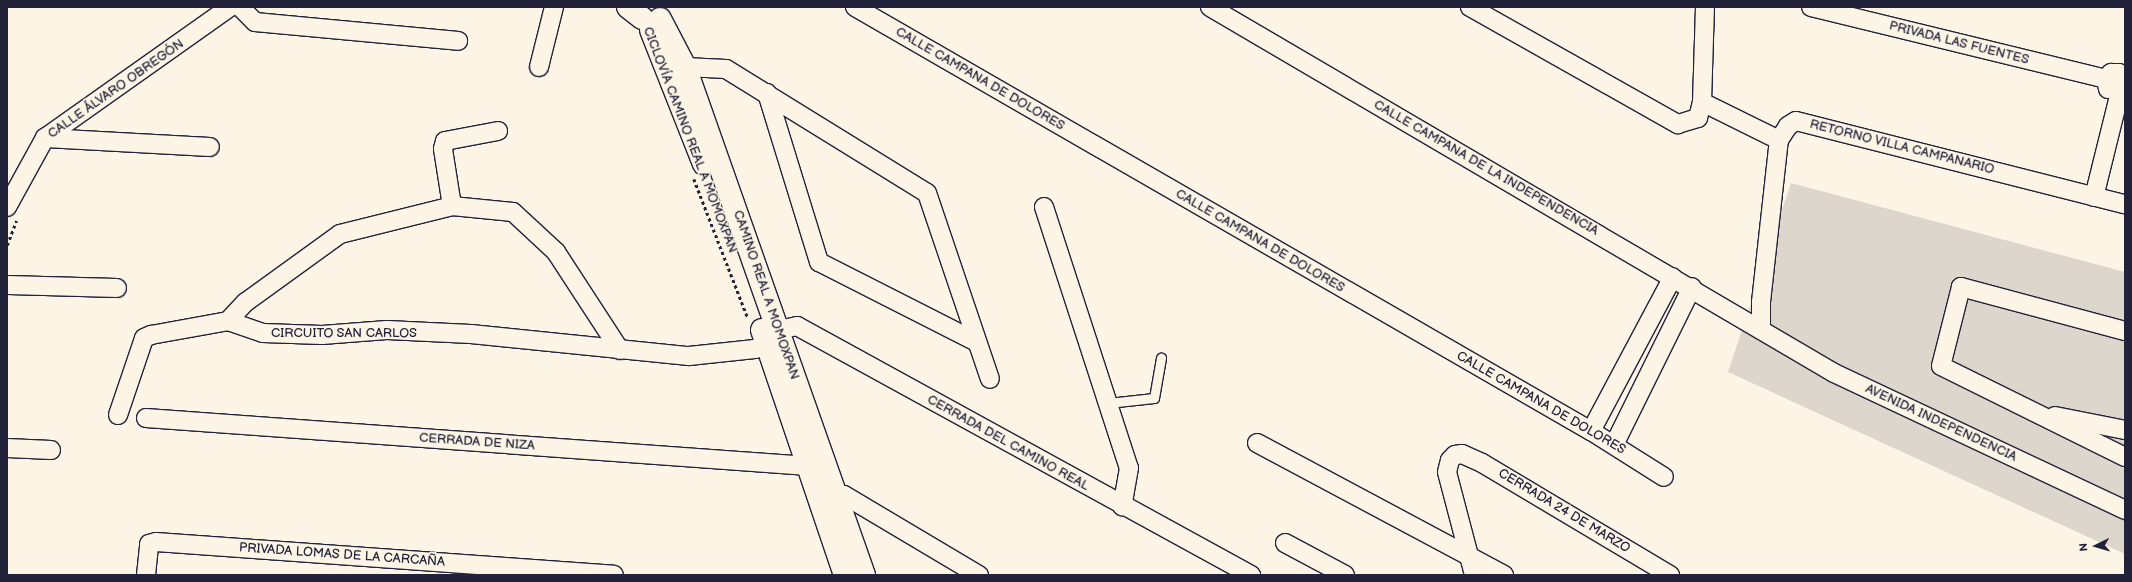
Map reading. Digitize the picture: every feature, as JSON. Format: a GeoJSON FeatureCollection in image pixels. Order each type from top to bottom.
{"type":"FeatureCollection","features":[{"type":"Feature","properties":{"kind":"street","name":"CALLE ÁLVARO OBREGÓN"},"geometry":{"type":"LineString","coordinates":[[13,211],[45,138],[230,7]]}},
{"type":"Feature","properties":{"kind":"street"},"geometry":{"type":"LineString","coordinates":[[240,7],[255,22],[458,41]]}},
{"type":"Feature","properties":{"kind":"street"},"geometry":{"type":"LineString","coordinates":[[539,67],[554,7]]}},
{"type":"Feature","properties":{"kind":"street","name":"CALLE CAMPANA DE DOLORES"},"geometry":{"type":"LineString","coordinates":[[855,7],[1591,431],[1664,477]]}},
{"type":"Feature","properties":{"kind":"street","name":"CALLE CAMPANA DE LA INDEPENDENCIA"},"geometry":{"type":"LineString","coordinates":[[1210,7],[1692,287],[1761,330]]}},
{"type":"Feature","properties":{"kind":"street"},"geometry":{"type":"LineString","coordinates":[[1470,7],[1678,124],[1698,118],[1702,102],[1705,7]]}},
{"type":"Feature","properties":{"kind":"street","name":"PRIVADA LAS FUENTES"},"geometry":{"type":"LineString","coordinates":[[1811,7],[2117,86],[2088,195]]}},
{"type":"Feature","properties":{"kind":"street","name":"CAMINO REAL A MOMOXPAN"},"geometry":{"type":"LineString","coordinates":[[647,13],[677,70],[750,289],[836,495],[864,575]]}},
{"type":"Feature","properties":{"kind":"street"},"geometry":{"type":"LineString","coordinates":[[677,70],[707,68],[726,69],[928,193],[975,340],[990,379]]}},
{"type":"Feature","properties":{"kind":"street"},"geometry":{"type":"LineString","coordinates":[[767,93],[819,262],[975,340]]}},
{"type":"Feature","properties":{"kind":"street"},"geometry":{"type":"LineString","coordinates":[[1702,102],[1779,140],[1761,302],[1761,330]]}},
{"type":"Feature","properties":{"kind":"street","name":"RETORNO VILLA CAMPANARIO"},"geometry":{"type":"LineString","coordinates":[[1779,140],[1788,126],[1796,121],[1806,122],[2125,204]]}},
{"type":"Feature","properties":{"kind":"street"},"geometry":{"type":"LineString","coordinates":[[452,206],[443,149],[445,141],[498,131]]}},
{"type":"Feature","properties":{"kind":"street"},"geometry":{"type":"LineString","coordinates":[[45,138],[210,147]]}},
{"type":"Feature","properties":{"kind":"street"},"geometry":{"type":"LineString","coordinates":[[118,415],[144,338],[151,334],[228,321],[246,302],[340,234],[452,206],[513,212],[556,252],[620,350]]}},
{"type":"Feature","properties":{"kind":"street"},"geometry":{"type":"LineString","coordinates":[[1044,207],[1129,468],[1122,506]]}},
{"type":"Feature","properties":{"kind":"street"},"geometry":{"type":"LineString","coordinates":[[1591,431],[1673,277]]}},
{"type":"Feature","properties":{"kind":"street"},"geometry":{"type":"LineString","coordinates":[[7,285],[117,288]]}},
{"type":"Feature","properties":{"kind":"street"},"geometry":{"type":"LineString","coordinates":[[1614,445],[1692,287]]}},
{"type":"Feature","properties":{"kind":"street"},"geometry":{"type":"LineString","coordinates":[[2125,331],[1962,287],[1941,366],[2125,457]]}},
{"type":"Feature","properties":{"kind":"street","name":"CIRCUITO SAN CARLOS"},"geometry":{"type":"LineString","coordinates":[[228,321],[263,333],[322,335],[387,330],[463,334],[689,356],[770,339]]}},
{"type":"Feature","properties":{"kind":"street","name":"CERRADA DEL CAMINO REAL"},"geometry":{"type":"LineString","coordinates":[[770,339],[797,326],[1122,506],[1251,575]]}},
{"type":"Feature","properties":{"kind":"street","name":"AVENIDA INDEPENDENCIA"},"geometry":{"type":"LineString","coordinates":[[1761,330],[1834,373],[2125,510]]}},
{"type":"Feature","properties":{"kind":"street","name":"CAMINO REAL A MOMOXPAN"},"geometry":{"type":"LineString","coordinates":[[770,339],[808,466],[846,575]]}},
{"type":"Feature","properties":{"kind":"street"},"geometry":{"type":"LineString","coordinates":[[2030,411],[2125,430]]}},
{"type":"Feature","properties":{"kind":"street","name":"CERRADA DE NIZA"},"geometry":{"type":"LineString","coordinates":[[146,418],[808,466]]}},
{"type":"Feature","properties":{"kind":"street"},"geometry":{"type":"LineString","coordinates":[[1257,443],[1504,575]]}},
{"type":"Feature","properties":{"kind":"street"},"geometry":{"type":"LineString","coordinates":[[7,448],[51,450]]}},
{"type":"Feature","properties":{"kind":"street","name":"CERRADA 24 DE MARZO"},"geometry":{"type":"LineString","coordinates":[[1470,558],[1447,472],[1450,460],[1455,455],[1462,454],[1482,463],[1670,575]]}},
{"type":"Feature","properties":{"kind":"street"},"geometry":{"type":"LineString","coordinates":[[836,495],[844,495],[979,575]]}},
{"type":"Feature","properties":{"kind":"street","name":"PRIVADA LOMAS DE LA CARCAÑA"},"geometry":{"type":"LineString","coordinates":[[146,575],[149,544],[156,542],[614,575]]}},
{"type":"Feature","properties":{"kind":"street"},"geometry":{"type":"LineString","coordinates":[[1285,543],[1345,575]]}},
{"type":"Feature","properties":{"kind":"street"},"geometry":{"type":"LineString","coordinates":[[1470,558],[1474,575]]}},
{"type":"Feature","properties":{"kind":"lane"},"geometry":{"type":"LineString","coordinates":[[1108,403],[1154,398],[1161,358]]}},
{"type":"Feature","properties":{"kind":"path","name":"CICLOVÍA CAMINO REAL A MOMOXPAN"},"geometry":{"type":"LineString","coordinates":[[693,178],[770,339]]}},
{"type":"Feature","properties":{"kind":"path"},"geometry":{"type":"LineString","coordinates":[[7,245],[13,211]]}},
{"type":"Feature","properties":{"kind":"shaded area"},"geometry":{"type":"Polygon","coordinates":[[[1791,183],[2125,272],[2125,554],[1728,372],[1791,183]]]}}]}
